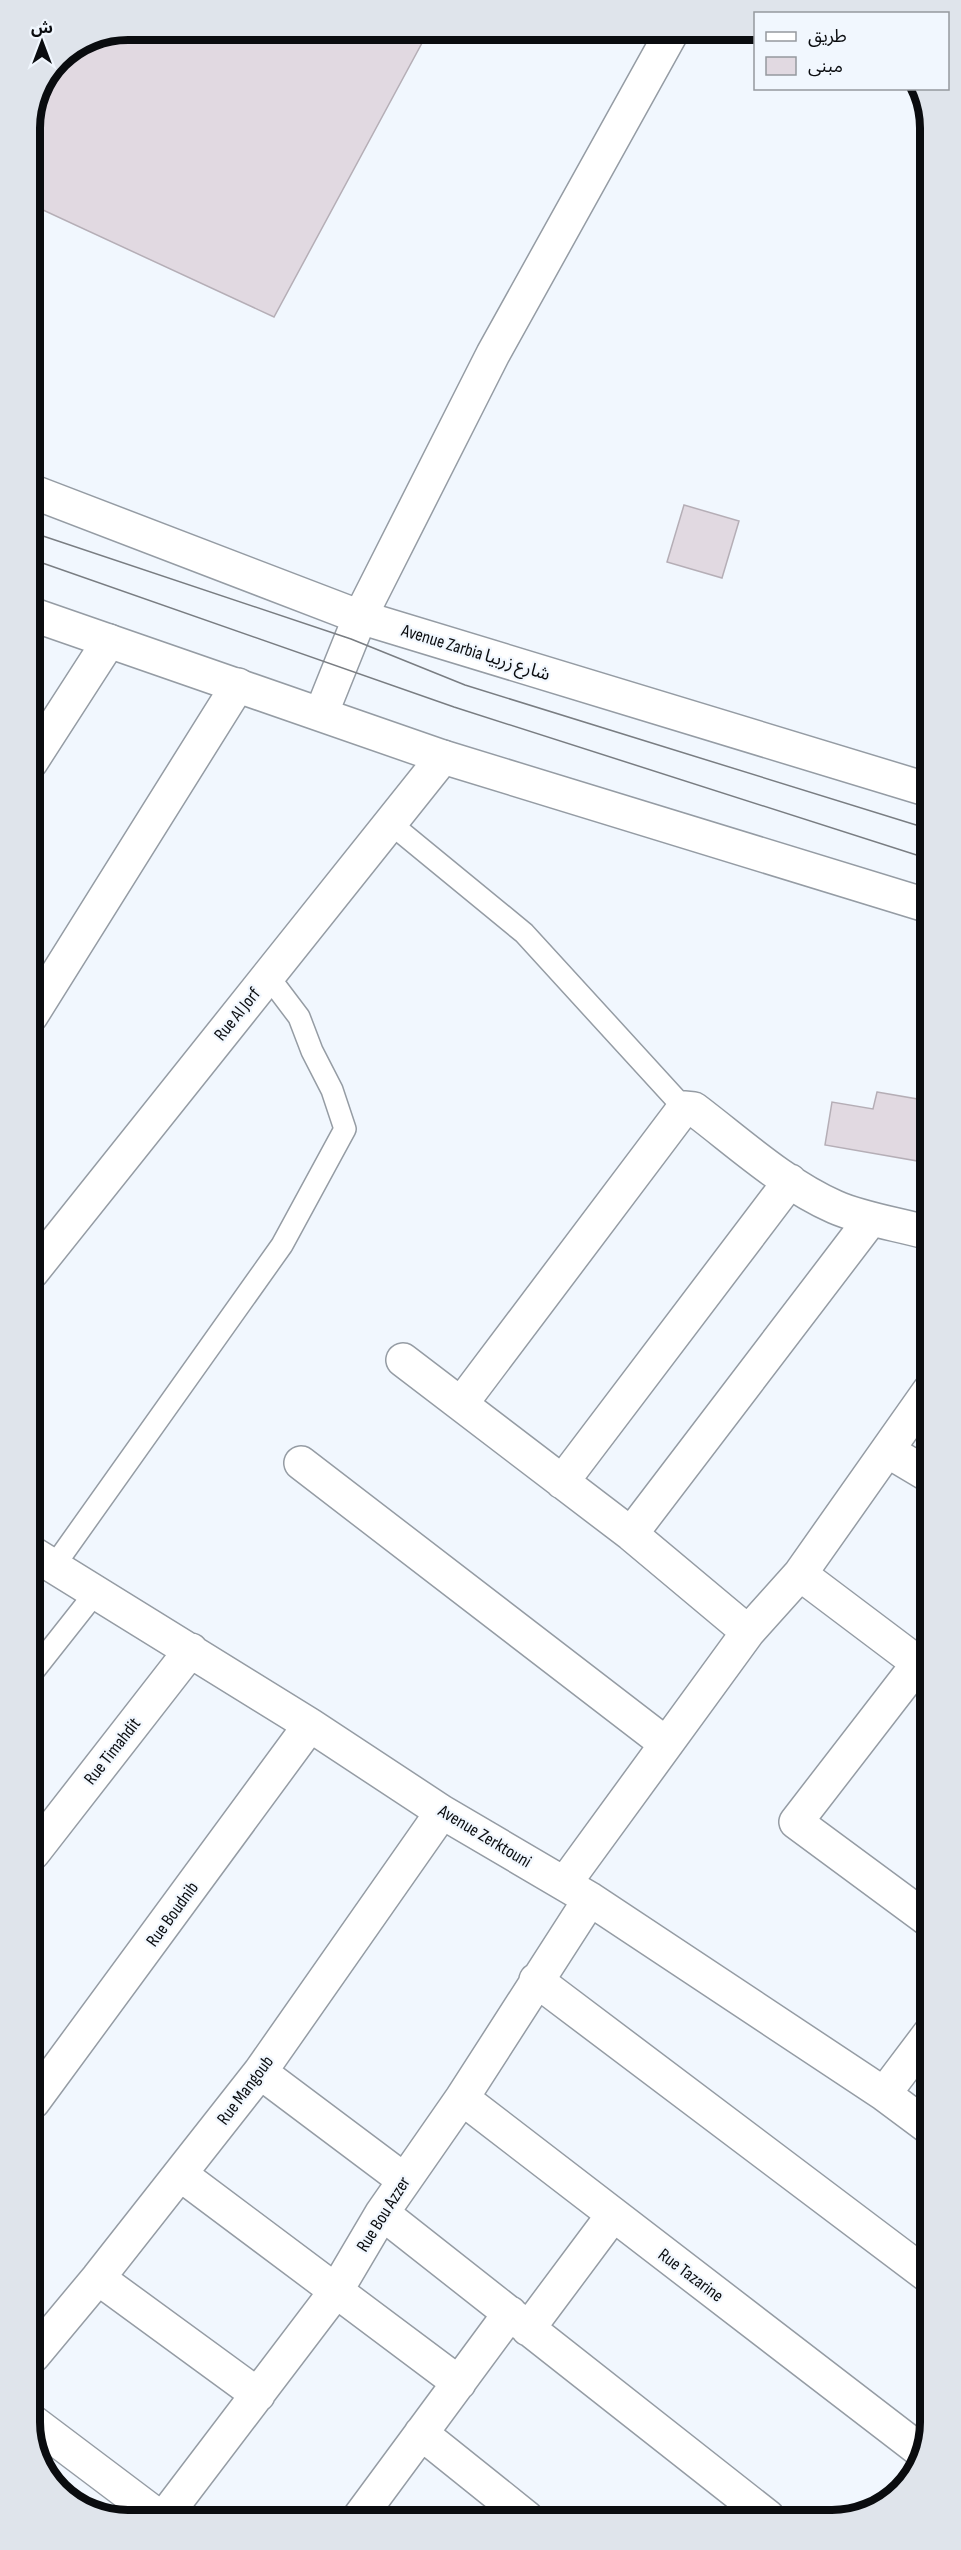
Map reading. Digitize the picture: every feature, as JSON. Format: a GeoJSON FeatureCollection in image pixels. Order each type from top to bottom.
{"type":"FeatureCollection","features":[{"type":"Feature","properties":{"kind":"street"},"geometry":{"type":"LineString","coordinates":[[321,714],[360,617],[493,354],[667,41]]}},
{"type":"Feature","properties":{"kind":"street","name":"Avenue Zarbia شارع زربيا"},"geometry":{"type":"LineString","coordinates":[[41,495],[360,617],[920,788]]}},
{"type":"Feature","properties":{"kind":"street"},"geometry":{"type":"LineString","coordinates":[[41,617],[443,757],[920,903]]}},
{"type":"Feature","properties":{"kind":"street"},"geometry":{"type":"LineString","coordinates":[[41,747],[108,640]]}},
{"type":"Feature","properties":{"kind":"street"},"geometry":{"type":"LineString","coordinates":[[41,1002],[238,685]]}},
{"type":"Feature","properties":{"kind":"street","name":"Rue Al Jorf"},"geometry":{"type":"LineString","coordinates":[[41,1261],[443,757]]}},
{"type":"Feature","properties":{"kind":"street"},"geometry":{"type":"LineString","coordinates":[[461,1404],[684,1108],[694,1109],[790,1181],[835,1207],[871,1219],[920,1231]]}},
{"type":"Feature","properties":{"kind":"street"},"geometry":{"type":"LineString","coordinates":[[562,1482],[790,1181]]}},
{"type":"Feature","properties":{"kind":"street"},"geometry":{"type":"LineString","coordinates":[[631,1534],[871,1219]]}},
{"type":"Feature","properties":{"kind":"street"},"geometry":{"type":"LineString","coordinates":[[404,1360],[631,1534],[748,1632]]}},
{"type":"Feature","properties":{"kind":"street","name":"Rue Bou Azzer"},"geometry":{"type":"LineString","coordinates":[[170,2509],[336,2291],[382,2213],[462,2098],[536,1980],[578,1891],[665,1743],[748,1632],[800,1574],[920,1404]]}},
{"type":"Feature","properties":{"kind":"street"},"geometry":{"type":"LineString","coordinates":[[888,1451],[920,1470]]}},
{"type":"Feature","properties":{"kind":"street"},"geometry":{"type":"LineString","coordinates":[[301,1462],[665,1743]]}},
{"type":"Feature","properties":{"kind":"street","name":"Avenue Zerktouni"},"geometry":{"type":"LineString","coordinates":[[43,1560],[310,1725],[442,1812],[578,1891],[884,2094],[920,2122]]}},
{"type":"Feature","properties":{"kind":"street"},"geometry":{"type":"LineString","coordinates":[[800,1574],[920,1665]]}},
{"type":"Feature","properties":{"kind":"street","name":"Rue Timahdit"},"geometry":{"type":"LineString","coordinates":[[40,1843],[191,1650]]}},
{"type":"Feature","properties":{"kind":"street"},"geometry":{"type":"LineString","coordinates":[[920,1673],[796,1822],[920,1915]]}},
{"type":"Feature","properties":{"kind":"street","name":"Rue Boudnib"},"geometry":{"type":"LineString","coordinates":[[40,2093],[310,1725]]}},
{"type":"Feature","properties":{"kind":"street","name":"Rue Mangoub"},"geometry":{"type":"LineString","coordinates":[[40,2348],[98,2278],[260,2072],[442,1812]]}},
{"type":"Feature","properties":{"kind":"street"},"geometry":{"type":"LineString","coordinates":[[536,1980],[920,2270]]}},
{"type":"Feature","properties":{"kind":"street"},"geometry":{"type":"LineString","coordinates":[[884,2094],[920,2046]]}},
{"type":"Feature","properties":{"kind":"street"},"geometry":{"type":"LineString","coordinates":[[260,2072],[404,2180]]}},
{"type":"Feature","properties":{"kind":"street","name":"Rue Tazarine"},"geometry":{"type":"LineString","coordinates":[[462,2098],[917,2448]]}},
{"type":"Feature","properties":{"kind":"street"},"geometry":{"type":"LineString","coordinates":[[180,2174],[459,2383]]}},
{"type":"Feature","properties":{"kind":"street"},"geometry":{"type":"LineString","coordinates":[[382,2213],[759,2510]]}},
{"type":"Feature","properties":{"kind":"street"},"geometry":{"type":"LineString","coordinates":[[364,2509],[459,2383],[519,2321],[613,2215]]}},
{"type":"Feature","properties":{"kind":"street"},"geometry":{"type":"LineString","coordinates":[[98,2278],[258,2395]]}},
{"type":"Feature","properties":{"kind":"street"},"geometry":{"type":"LineString","coordinates":[[41,2428],[149,2509]]}},
{"type":"Feature","properties":{"kind":"street"},"geometry":{"type":"LineString","coordinates":[[421,2433],[516,2510]]}},
{"type":"Feature","properties":{"kind":"lane"},"geometry":{"type":"LineString","coordinates":[[390,823],[524,933],[684,1108]]}},
{"type":"Feature","properties":{"kind":"lane"},"geometry":{"type":"LineString","coordinates":[[43,1560],[282,1245],[345,1129],[332,1090],[312,1051],[300,1017],[268,976]]}},
{"type":"Feature","properties":{"kind":"lane"},"geometry":{"type":"LineString","coordinates":[[40,1662],[96,1592]]}},
{"type":"Feature","properties":{"kind":"building"},"geometry":{"type":"Polygon","coordinates":[[[128,40],[423,40],[274,317],[41,209],[43,106],[59,75],[62,72],[72,72],[72,61],[84,52],[100,45],[128,40]]]}},
{"type":"Feature","properties":{"kind":"building"},"geometry":{"type":"Polygon","coordinates":[[[684,505],[739,521],[722,578],[667,562],[684,505]]]}},
{"type":"Feature","properties":{"kind":"building"},"geometry":{"type":"Polygon","coordinates":[[[877,1092],[920,1099],[920,1161],[825,1145],[832,1102],[873,1109],[877,1092]]]}},
{"type":"Feature","properties":{"kind":"tram line"},"geometry":{"type":"LineString","coordinates":[[41,535],[351,639],[465,685],[920,826]]}},
{"type":"Feature","properties":{"kind":"tram line"},"geometry":{"type":"LineString","coordinates":[[41,562],[454,707],[920,856]]}}]}
